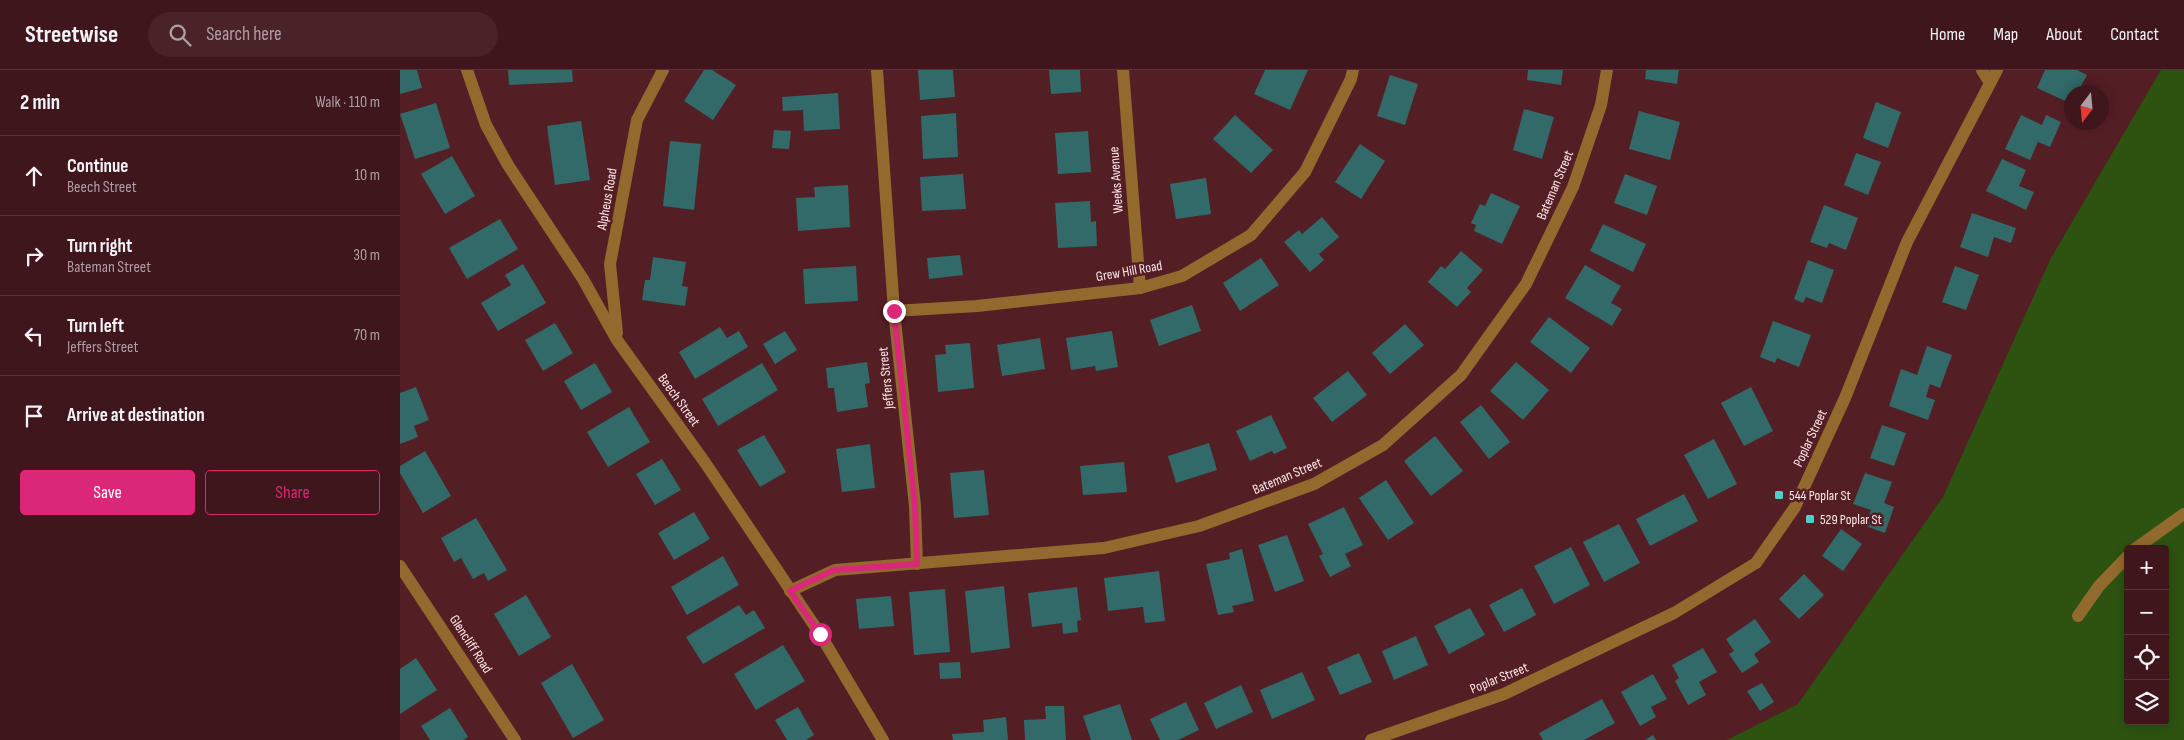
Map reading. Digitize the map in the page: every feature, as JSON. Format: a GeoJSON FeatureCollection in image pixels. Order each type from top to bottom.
{"type":"FeatureCollection","features":[{"type":"Feature","properties":{"kind":"street","name":"Beech Street"},"geometry":{"type":"LineString","coordinates":[[467,70],[478,105],[496,146],[583,278],[617,340],[706,464],[820,634],[883,740]]}},
{"type":"Feature","properties":{"kind":"street","name":"Alpheus Road"},"geometry":{"type":"LineString","coordinates":[[617,340],[610,264],[637,120],[663,70]]}},
{"type":"Feature","properties":{"kind":"street","name":"Jeffers Street"},"geometry":{"type":"LineString","coordinates":[[877,70],[894,311],[915,506],[917,564]]}},
{"type":"Feature","properties":{"kind":"street","name":"Weeks Avenue"},"geometry":{"type":"LineString","coordinates":[[1123,70],[1140,288]]}},
{"type":"Feature","properties":{"kind":"street","name":"Grew Hill Road"},"geometry":{"type":"LineString","coordinates":[[894,311],[977,306],[1140,288],[1182,276],[1251,235],[1305,172],[1351,79],[1353,70]]}},
{"type":"Feature","properties":{"kind":"street","name":"Bateman Street"},"geometry":{"type":"LineString","coordinates":[[790,591],[834,570],[1104,548],[1199,526],[1314,484],[1383,444],[1461,375],[1526,284],[1573,187],[1601,105],[1607,70]]}},
{"type":"Feature","properties":{"kind":"street"},"geometry":{"type":"LineString","coordinates":[[1982,70],[1990,83]]}},
{"type":"Feature","properties":{"kind":"street","name":"Poplar Street"},"geometry":{"type":"LineString","coordinates":[[1371,740],[1504,694],[1674,613],[1756,563],[1795,506],[1845,398],[1907,242],[1997,70]]}},
{"type":"Feature","properties":{"kind":"street"},"geometry":{"type":"LineString","coordinates":[[2141,545],[2184,514]]}},
{"type":"Feature","properties":{"kind":"street"},"geometry":{"type":"LineString","coordinates":[[2078,616],[2099,586],[2124,560]]}},
{"type":"Feature","properties":{"kind":"street","name":"Glencliff Road"},"geometry":{"type":"LineString","coordinates":[[400,566],[515,740]]}},
{"type":"Feature","properties":{"kind":"green space"},"geometry":{"type":"Polygon","coordinates":[[[2161,70],[2184,70],[2184,740],[1727,740],[1798,704],[1943,497],[2051,258],[2161,70]]]}},
{"type":"Feature","properties":{"kind":"building"},"geometry":{"type":"Polygon","coordinates":[[[400,70],[417,70],[422,88],[400,94],[400,70]]]}},
{"type":"Feature","properties":{"kind":"building"},"geometry":{"type":"Polygon","coordinates":[[[508,70],[572,70],[573,82],[509,85],[508,70]]]}},
{"type":"Feature","properties":{"kind":"building"},"geometry":{"type":"Polygon","coordinates":[[[704,70],[712,70],[736,85],[713,120],[684,101],[704,70]]]}},
{"type":"Feature","properties":{"kind":"building"},"geometry":{"type":"Polygon","coordinates":[[[918,70],[953,70],[955,97],[920,100],[918,70]]]}},
{"type":"Feature","properties":{"kind":"building"},"geometry":{"type":"Polygon","coordinates":[[[1049,70],[1080,70],[1081,92],[1051,94],[1049,70]]]}},
{"type":"Feature","properties":{"kind":"building"},"geometry":{"type":"Polygon","coordinates":[[[1265,70],[1308,70],[1290,110],[1254,94],[1265,70]]]}},
{"type":"Feature","properties":{"kind":"building"},"geometry":{"type":"Polygon","coordinates":[[[1528,70],[1563,70],[1561,85],[1527,80],[1528,70]]]}},
{"type":"Feature","properties":{"kind":"building"},"geometry":{"type":"Polygon","coordinates":[[[1646,70],[1679,70],[1677,84],[1645,79],[1646,70]]]}},
{"type":"Feature","properties":{"kind":"building"},"geometry":{"type":"Polygon","coordinates":[[[2045,70],[2077,70],[2087,75],[2082,85],[2064,85],[2064,100],[2037,88],[2045,70]]]}},
{"type":"Feature","properties":{"kind":"building"},"geometry":{"type":"Polygon","coordinates":[[[1390,75],[1418,84],[1405,125],[1377,116],[1390,75]]]}},
{"type":"Feature","properties":{"kind":"building"},"geometry":{"type":"Polygon","coordinates":[[[838,93],[840,129],[804,131],[803,110],[783,111],[782,97],[838,93]]]}},
{"type":"Feature","properties":{"kind":"building"},"geometry":{"type":"Polygon","coordinates":[[[1876,102],[1901,112],[1888,148],[1863,138],[1876,102]]]}},
{"type":"Feature","properties":{"kind":"building"},"geometry":{"type":"Polygon","coordinates":[[[436,103],[450,148],[415,159],[400,114],[436,103]]]}},
{"type":"Feature","properties":{"kind":"building"},"geometry":{"type":"Polygon","coordinates":[[[1524,109],[1554,117],[1542,159],[1513,150],[1524,109]]]}},
{"type":"Feature","properties":{"kind":"building"},"geometry":{"type":"Polygon","coordinates":[[[1639,111],[1680,122],[1670,160],[1629,149],[1639,111]]]}},
{"type":"Feature","properties":{"kind":"building"},"geometry":{"type":"Polygon","coordinates":[[[956,113],[958,157],[923,159],[921,116],[956,113]]]}},
{"type":"Feature","properties":{"kind":"building"},"geometry":{"type":"Polygon","coordinates":[[[1235,115],[1273,150],[1251,173],[1213,139],[1235,115]]]}},
{"type":"Feature","properties":{"kind":"building"},"geometry":{"type":"Polygon","coordinates":[[[2021,115],[2042,125],[2046,115],[2061,122],[2050,147],[2038,142],[2030,160],[2005,149],[2021,115]]]}},
{"type":"Feature","properties":{"kind":"building"},"geometry":{"type":"Polygon","coordinates":[[[581,121],[590,180],[555,185],[547,126],[581,121]]]}},
{"type":"Feature","properties":{"kind":"building"},"geometry":{"type":"Polygon","coordinates":[[[774,130],[791,131],[789,149],[772,148],[774,130]]]}},
{"type":"Feature","properties":{"kind":"building"},"geometry":{"type":"Polygon","coordinates":[[[1088,131],[1091,172],[1058,174],[1055,133],[1088,131]]]}},
{"type":"Feature","properties":{"kind":"building"},"geometry":{"type":"Polygon","coordinates":[[[670,141],[701,144],[694,210],[663,206],[670,141]]]}},
{"type":"Feature","properties":{"kind":"building"},"geometry":{"type":"Polygon","coordinates":[[[1360,144],[1385,161],[1361,199],[1335,182],[1360,144]]]}},
{"type":"Feature","properties":{"kind":"building"},"geometry":{"type":"Polygon","coordinates":[[[1856,153],[1881,162],[1868,195],[1844,185],[1856,153]]]}},
{"type":"Feature","properties":{"kind":"building"},"geometry":{"type":"Polygon","coordinates":[[[452,156],[475,196],[445,214],[421,174],[452,156]]]}},
{"type":"Feature","properties":{"kind":"building"},"geometry":{"type":"Polygon","coordinates":[[[2002,159],[2026,170],[2019,186],[2034,192],[2026,210],[1986,191],[2002,159]]]}},
{"type":"Feature","properties":{"kind":"building"},"geometry":{"type":"Polygon","coordinates":[[[963,174],[966,209],[922,211],[920,177],[963,174]]]}},
{"type":"Feature","properties":{"kind":"building"},"geometry":{"type":"Polygon","coordinates":[[[1625,174],[1657,186],[1647,215],[1614,203],[1625,174]]]}},
{"type":"Feature","properties":{"kind":"building"},"geometry":{"type":"Polygon","coordinates":[[[1206,178],[1211,214],[1176,219],[1170,184],[1206,178]]]}},
{"type":"Feature","properties":{"kind":"building"},"geometry":{"type":"Polygon","coordinates":[[[848,185],[850,227],[798,231],[796,198],[815,197],[814,187],[848,185]]]}},
{"type":"Feature","properties":{"kind":"building"},"geometry":{"type":"Polygon","coordinates":[[[1491,193],[1520,206],[1502,244],[1474,231],[1476,225],[1471,223],[1480,204],[1485,206],[1491,193]]]}},
{"type":"Feature","properties":{"kind":"building"},"geometry":{"type":"Polygon","coordinates":[[[1090,201],[1091,222],[1096,221],[1097,246],[1058,248],[1055,203],[1090,201]]]}},
{"type":"Feature","properties":{"kind":"building"},"geometry":{"type":"Polygon","coordinates":[[[1824,205],[1858,218],[1846,250],[1829,243],[1827,248],[1810,242],[1824,205]]]}},
{"type":"Feature","properties":{"kind":"building"},"geometry":{"type":"Polygon","coordinates":[[[1972,213],[2016,228],[2011,243],[1994,237],[1988,257],[1960,247],[1972,213]]]}},
{"type":"Feature","properties":{"kind":"building"},"geometry":{"type":"Polygon","coordinates":[[[1322,217],[1339,237],[1319,254],[1324,260],[1310,272],[1284,242],[1299,230],[1302,234],[1322,217]]]}},
{"type":"Feature","properties":{"kind":"building"},"geometry":{"type":"Polygon","coordinates":[[[500,219],[518,249],[467,279],[449,248],[500,219]]]}},
{"type":"Feature","properties":{"kind":"building"},"geometry":{"type":"Polygon","coordinates":[[[1603,224],[1646,244],[1633,272],[1590,251],[1603,224]]]}},
{"type":"Feature","properties":{"kind":"building"},"geometry":{"type":"Polygon","coordinates":[[[1461,251],[1483,270],[1467,288],[1471,292],[1457,307],[1428,282],[1441,266],[1445,269],[1461,251]]]}},
{"type":"Feature","properties":{"kind":"building"},"geometry":{"type":"Polygon","coordinates":[[[960,255],[963,275],[929,279],[927,258],[960,255]]]}},
{"type":"Feature","properties":{"kind":"building"},"geometry":{"type":"Polygon","coordinates":[[[653,257],[686,262],[682,286],[688,287],[685,306],[642,300],[645,280],[650,280],[653,257]]]}},
{"type":"Feature","properties":{"kind":"building"},"geometry":{"type":"Polygon","coordinates":[[[1261,258],[1279,285],[1240,311],[1223,283],[1261,258]]]}},
{"type":"Feature","properties":{"kind":"building"},"geometry":{"type":"Polygon","coordinates":[[[1808,260],[1834,270],[1822,303],[1806,297],[1803,303],[1794,299],[1808,260]]]}},
{"type":"Feature","properties":{"kind":"building"},"geometry":{"type":"Polygon","coordinates":[[[523,264],[546,303],[498,331],[481,303],[511,285],[505,275],[523,264]]]}},
{"type":"Feature","properties":{"kind":"building"},"geometry":{"type":"Polygon","coordinates":[[[1585,265],[1621,286],[1611,303],[1622,309],[1612,326],[1565,298],[1585,265]]]}},
{"type":"Feature","properties":{"kind":"building"},"geometry":{"type":"Polygon","coordinates":[[[856,266],[858,301],[805,304],[803,269],[856,266]]]}},
{"type":"Feature","properties":{"kind":"building"},"geometry":{"type":"Polygon","coordinates":[[[1955,266],[1979,275],[1966,310],[1942,302],[1955,266]]]}},
{"type":"Feature","properties":{"kind":"building"},"geometry":{"type":"Polygon","coordinates":[[[1192,305],[1201,331],[1159,346],[1150,320],[1192,305]]]}},
{"type":"Feature","properties":{"kind":"building"},"geometry":{"type":"Polygon","coordinates":[[[1549,317],[1590,348],[1571,373],[1530,342],[1549,317]]]}},
{"type":"Feature","properties":{"kind":"building"},"geometry":{"type":"Polygon","coordinates":[[[1773,321],[1811,335],[1799,367],[1777,358],[1775,363],[1760,357],[1773,321]]]}},
{"type":"Feature","properties":{"kind":"building"},"geometry":{"type":"Polygon","coordinates":[[[555,323],[573,353],[543,371],[525,340],[555,323]]]}},
{"type":"Feature","properties":{"kind":"building"},"geometry":{"type":"Polygon","coordinates":[[[1405,324],[1424,345],[1390,374],[1372,353],[1405,324]]]}},
{"type":"Feature","properties":{"kind":"building"},"geometry":{"type":"Polygon","coordinates":[[[720,327],[727,338],[739,331],[748,347],[695,379],[679,352],[720,327]]]}},
{"type":"Feature","properties":{"kind":"building"},"geometry":{"type":"Polygon","coordinates":[[[785,331],[797,350],[775,364],[763,344],[785,331]]]}},
{"type":"Feature","properties":{"kind":"building"},"geometry":{"type":"Polygon","coordinates":[[[1112,331],[1118,367],[1096,371],[1095,366],[1071,370],[1066,338],[1112,331]]]}},
{"type":"Feature","properties":{"kind":"building"},"geometry":{"type":"Polygon","coordinates":[[[1040,338],[1045,369],[1002,376],[997,345],[1040,338]]]}},
{"type":"Feature","properties":{"kind":"building"},"geometry":{"type":"Polygon","coordinates":[[[970,343],[974,388],[938,392],[935,355],[946,354],[945,345],[970,343]]]}},
{"type":"Feature","properties":{"kind":"building"},"geometry":{"type":"Polygon","coordinates":[[[1927,346],[1952,355],[1940,388],[1930,384],[1926,397],[1935,400],[1928,420],[1889,406],[1901,369],[1917,375],[1927,346]]]}},
{"type":"Feature","properties":{"kind":"building"},"geometry":{"type":"Polygon","coordinates":[[[867,362],[870,383],[865,384],[868,407],[837,412],[834,388],[828,388],[826,368],[867,362]]]}},
{"type":"Feature","properties":{"kind":"building"},"geometry":{"type":"Polygon","coordinates":[[[1516,362],[1549,390],[1523,420],[1490,391],[1516,362]]]}},
{"type":"Feature","properties":{"kind":"building"},"geometry":{"type":"Polygon","coordinates":[[[595,363],[612,392],[581,410],[564,381],[595,363]]]}},
{"type":"Feature","properties":{"kind":"building"},"geometry":{"type":"Polygon","coordinates":[[[762,363],[778,390],[718,426],[702,399],[762,363]]]}},
{"type":"Feature","properties":{"kind":"building"},"geometry":{"type":"Polygon","coordinates":[[[1348,371],[1367,395],[1332,422],[1313,398],[1348,371]]]}},
{"type":"Feature","properties":{"kind":"building"},"geometry":{"type":"Polygon","coordinates":[[[416,387],[429,420],[414,426],[418,437],[400,444],[400,393],[416,387]]]}},
{"type":"Feature","properties":{"kind":"building"},"geometry":{"type":"Polygon","coordinates":[[[1751,387],[1773,431],[1744,446],[1721,403],[1751,387]]]}},
{"type":"Feature","properties":{"kind":"building"},"geometry":{"type":"Polygon","coordinates":[[[1481,405],[1510,442],[1489,459],[1460,422],[1481,405]]]}},
{"type":"Feature","properties":{"kind":"building"},"geometry":{"type":"Polygon","coordinates":[[[629,407],[650,442],[608,467],[587,432],[629,407]]]}},
{"type":"Feature","properties":{"kind":"building"},"geometry":{"type":"Polygon","coordinates":[[[1271,415],[1287,448],[1274,454],[1272,451],[1250,461],[1236,431],[1271,415]]]}},
{"type":"Feature","properties":{"kind":"building"},"geometry":{"type":"Polygon","coordinates":[[[1882,425],[1906,433],[1894,466],[1870,458],[1882,425]]]}},
{"type":"Feature","properties":{"kind":"building"},"geometry":{"type":"Polygon","coordinates":[[[764,435],[786,472],[760,487],[737,450],[764,435]]]}},
{"type":"Feature","properties":{"kind":"building"},"geometry":{"type":"Polygon","coordinates":[[[1435,436],[1463,471],[1431,496],[1404,461],[1435,436]]]}},
{"type":"Feature","properties":{"kind":"building"},"geometry":{"type":"Polygon","coordinates":[[[1714,439],[1737,484],[1708,499],[1684,455],[1714,439]]]}},
{"type":"Feature","properties":{"kind":"building"},"geometry":{"type":"Polygon","coordinates":[[[1209,443],[1217,470],[1176,483],[1168,456],[1209,443]]]}},
{"type":"Feature","properties":{"kind":"building"},"geometry":{"type":"Polygon","coordinates":[[[870,444],[875,488],[842,492],[836,449],[870,444]]]}},
{"type":"Feature","properties":{"kind":"building"},"geometry":{"type":"Polygon","coordinates":[[[425,451],[451,496],[423,513],[400,473],[400,466],[425,451]]]}},
{"type":"Feature","properties":{"kind":"building"},"geometry":{"type":"Polygon","coordinates":[[[662,459],[681,490],[655,505],[636,474],[662,459]]]}},
{"type":"Feature","properties":{"kind":"building"},"geometry":{"type":"Polygon","coordinates":[[[1124,462],[1127,492],[1083,495],[1080,466],[1124,462]]]}},
{"type":"Feature","properties":{"kind":"building"},"geometry":{"type":"Polygon","coordinates":[[[984,470],[989,515],[954,518],[950,473],[984,470]]]}},
{"type":"Feature","properties":{"kind":"building"},"geometry":{"type":"Polygon","coordinates":[[[1865,473],[1892,482],[1884,503],[1894,507],[1885,533],[1865,526],[1871,510],[1853,504],[1865,473]]]}},
{"type":"Feature","properties":{"kind":"building"},"geometry":{"type":"Polygon","coordinates":[[[1386,480],[1414,523],[1388,540],[1359,498],[1386,480]]]}},
{"type":"Feature","properties":{"kind":"building"},"geometry":{"type":"Polygon","coordinates":[[[1684,494],[1698,521],[1650,546],[1636,519],[1684,494]]]}},
{"type":"Feature","properties":{"kind":"building"},"geometry":{"type":"Polygon","coordinates":[[[1344,507],[1363,545],[1345,554],[1351,566],[1330,577],[1319,556],[1323,554],[1308,524],[1344,507]]]}},
{"type":"Feature","properties":{"kind":"building"},"geometry":{"type":"Polygon","coordinates":[[[694,512],[710,539],[674,560],[658,533],[694,512]]]}},
{"type":"Feature","properties":{"kind":"building"},"geometry":{"type":"Polygon","coordinates":[[[476,518],[507,570],[488,581],[484,573],[473,579],[461,558],[454,562],[441,538],[476,518]]]}},
{"type":"Feature","properties":{"kind":"building"},"geometry":{"type":"Polygon","coordinates":[[[1619,524],[1640,563],[1604,582],[1583,542],[1619,524]]]}},
{"type":"Feature","properties":{"kind":"building"},"geometry":{"type":"Polygon","coordinates":[[[1841,529],[1862,544],[1843,571],[1822,556],[1841,529]]]}},
{"type":"Feature","properties":{"kind":"building"},"geometry":{"type":"Polygon","coordinates":[[[1287,535],[1304,581],[1275,592],[1258,545],[1287,535]]]}},
{"type":"Feature","properties":{"kind":"building"},"geometry":{"type":"Polygon","coordinates":[[[1571,547],[1590,585],[1554,604],[1534,566],[1571,547]]]}},
{"type":"Feature","properties":{"kind":"building"},"geometry":{"type":"Polygon","coordinates":[[[1242,549],[1254,601],[1232,606],[1234,612],[1218,615],[1206,564],[1230,559],[1229,553],[1242,549]]]}},
{"type":"Feature","properties":{"kind":"building"},"geometry":{"type":"Polygon","coordinates":[[[723,556],[739,585],[687,615],[671,587],[723,556]]]}},
{"type":"Feature","properties":{"kind":"building"},"geometry":{"type":"Polygon","coordinates":[[[1159,571],[1165,621],[1145,623],[1143,607],[1108,611],[1104,578],[1159,571]]]}},
{"type":"Feature","properties":{"kind":"building"},"geometry":{"type":"Polygon","coordinates":[[[1804,574],[1824,595],[1799,619],[1779,599],[1804,574]]]}},
{"type":"Feature","properties":{"kind":"building"},"geometry":{"type":"Polygon","coordinates":[[[1004,586],[1010,648],[971,653],[965,591],[1004,586]]]}},
{"type":"Feature","properties":{"kind":"building"},"geometry":{"type":"Polygon","coordinates":[[[1077,587],[1081,620],[1077,621],[1078,632],[1063,634],[1062,623],[1032,627],[1028,593],[1077,587]]]}},
{"type":"Feature","properties":{"kind":"building"},"geometry":{"type":"Polygon","coordinates":[[[1522,588],[1536,615],[1504,632],[1489,605],[1522,588]]]}},
{"type":"Feature","properties":{"kind":"building"},"geometry":{"type":"Polygon","coordinates":[[[945,589],[950,652],[914,655],[909,592],[945,589]]]}},
{"type":"Feature","properties":{"kind":"building"},"geometry":{"type":"Polygon","coordinates":[[[526,595],[551,637],[519,656],[494,614],[526,595]]]}},
{"type":"Feature","properties":{"kind":"building"},"geometry":{"type":"Polygon","coordinates":[[[891,596],[894,626],[859,629],[856,599],[891,596]]]}},
{"type":"Feature","properties":{"kind":"building"},"geometry":{"type":"Polygon","coordinates":[[[739,605],[746,615],[754,610],[765,628],[703,664],[686,637],[739,605]]]}},
{"type":"Feature","properties":{"kind":"building"},"geometry":{"type":"Polygon","coordinates":[[[1470,608],[1485,635],[1449,654],[1434,626],[1470,608]]]}},
{"type":"Feature","properties":{"kind":"building"},"geometry":{"type":"Polygon","coordinates":[[[1755,619],[1771,642],[1754,654],[1759,662],[1742,673],[1729,654],[1734,651],[1726,639],[1755,619]]]}},
{"type":"Feature","properties":{"kind":"building"},"geometry":{"type":"Polygon","coordinates":[[[1416,636],[1428,665],[1394,680],[1382,651],[1416,636]]]}},
{"type":"Feature","properties":{"kind":"building"},"geometry":{"type":"Polygon","coordinates":[[[783,645],[805,681],[756,710],[734,674],[783,645]]]}},
{"type":"Feature","properties":{"kind":"building"},"geometry":{"type":"Polygon","coordinates":[[[1703,648],[1717,672],[1699,682],[1706,695],[1688,705],[1675,681],[1679,678],[1672,665],[1703,648]]]}},
{"type":"Feature","properties":{"kind":"building"},"geometry":{"type":"Polygon","coordinates":[[[1359,653],[1372,682],[1340,695],[1327,667],[1359,653]]]}},
{"type":"Feature","properties":{"kind":"building"},"geometry":{"type":"Polygon","coordinates":[[[416,658],[437,690],[400,714],[400,669],[416,658]]]}},
{"type":"Feature","properties":{"kind":"building"},"geometry":{"type":"Polygon","coordinates":[[[960,662],[961,678],[940,679],[939,663],[960,662]]]}},
{"type":"Feature","properties":{"kind":"building"},"geometry":{"type":"Polygon","coordinates":[[[572,664],[604,720],[573,738],[541,683],[572,664]]]}},
{"type":"Feature","properties":{"kind":"building"},"geometry":{"type":"Polygon","coordinates":[[[1302,672],[1315,700],[1272,719],[1260,690],[1302,672]]]}},
{"type":"Feature","properties":{"kind":"building"},"geometry":{"type":"Polygon","coordinates":[[[1653,674],[1667,699],[1651,707],[1656,717],[1640,726],[1621,692],[1653,674]]]}},
{"type":"Feature","properties":{"kind":"building"},"geometry":{"type":"Polygon","coordinates":[[[1762,683],[1774,702],[1760,711],[1747,691],[1762,683]]]}},
{"type":"Feature","properties":{"kind":"building"},"geometry":{"type":"Polygon","coordinates":[[[1241,685],[1253,712],[1216,729],[1204,703],[1241,685]]]}},
{"type":"Feature","properties":{"kind":"building"},"geometry":{"type":"Polygon","coordinates":[[[1602,699],[1615,723],[1584,740],[1543,740],[1539,733],[1602,699]]]}},
{"type":"Feature","properties":{"kind":"building"},"geometry":{"type":"Polygon","coordinates":[[[1186,702],[1199,730],[1178,740],[1160,740],[1150,719],[1186,702]]]}},
{"type":"Feature","properties":{"kind":"building"},"geometry":{"type":"Polygon","coordinates":[[[1120,704],[1132,740],[1091,740],[1083,716],[1120,704]]]}},
{"type":"Feature","properties":{"kind":"building"},"geometry":{"type":"Polygon","coordinates":[[[1045,706],[1064,706],[1066,740],[1025,740],[1024,720],[1046,719],[1045,706]]]}},
{"type":"Feature","properties":{"kind":"building"},"geometry":{"type":"Polygon","coordinates":[[[798,707],[814,735],[806,740],[787,740],[775,720],[798,707]]]}},
{"type":"Feature","properties":{"kind":"building"},"geometry":{"type":"Polygon","coordinates":[[[450,708],[468,737],[463,740],[430,740],[421,726],[450,708]]]}},
{"type":"Feature","properties":{"kind":"building"},"geometry":{"type":"Polygon","coordinates":[[[1006,717],[1008,740],[953,740],[952,734],[984,732],[983,720],[1006,717]]]}},
{"type":"Feature","properties":{"kind":"building"},"geometry":{"type":"Polygon","coordinates":[[[1653,735],[1656,740],[1645,740],[1653,735]]]}},
{"type":"Feature","properties":{"kind":"place","name":"544 Poplar St"},"geometry":{"type":"Point","coordinates":[1779,495]}},
{"type":"Feature","properties":{"kind":"place","name":"529 Poplar St"},"geometry":{"type":"Point","coordinates":[1810,519]}},
{"type":"Feature","properties":{"kind":"route"},"geometry":{"type":"LineString","coordinates":[[820,634],[790,591],[834,570],[917,564],[915,506],[894,311]]}}]}
